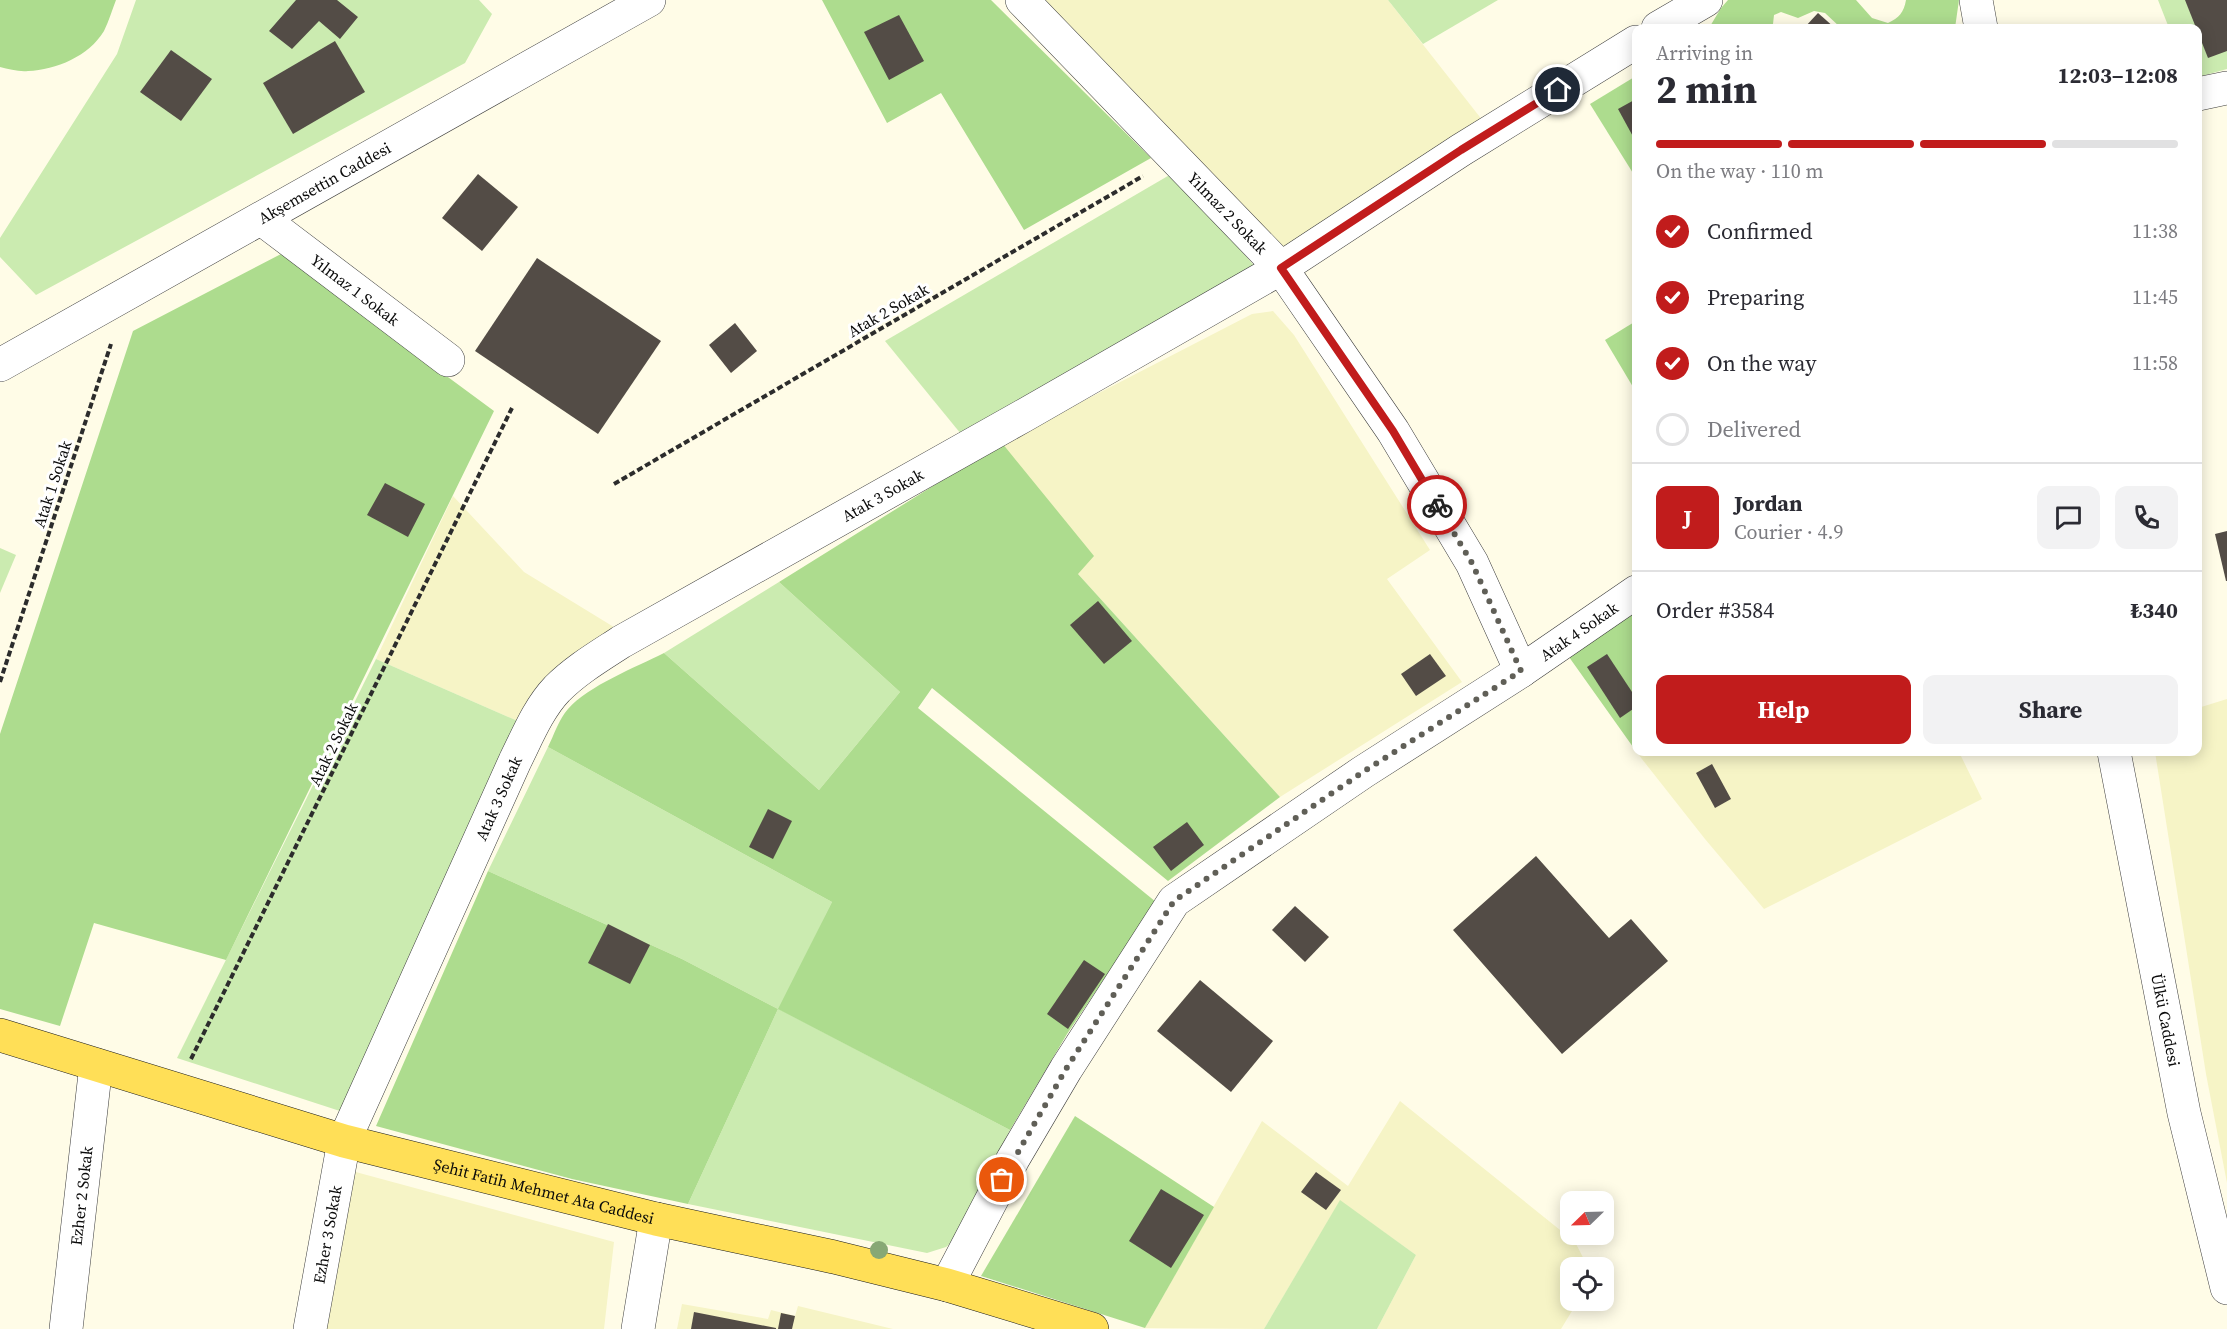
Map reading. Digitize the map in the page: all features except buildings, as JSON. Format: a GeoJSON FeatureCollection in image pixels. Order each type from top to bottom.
{"type":"FeatureCollection","features":[{"type":"Feature","properties":{"kind":"main road","name":"Şehit Fatih Mehmet Ata Caddesi"},"geometry":{"type":"LineString","coordinates":[[0,1035],[344,1142],[656,1219],[834,1257],[947,1285],[1078,1326]]}},
{"type":"Feature","properties":{"kind":"street","name":"Akşemsettin Caddesi"},"geometry":{"type":"LineString","coordinates":[[0,365],[649,0]]}},
{"type":"Feature","properties":{"kind":"street","name":"Yılmaz 2 Sokak"},"geometry":{"type":"LineString","coordinates":[[1022,0],[1281,268],[1393,431],[1466,553],[1521,671]]}},
{"type":"Feature","properties":{"kind":"street"},"geometry":{"type":"LineString","coordinates":[[1665,24],[1706,0]]}},
{"type":"Feature","properties":{"kind":"street"},"geometry":{"type":"LineString","coordinates":[[1976,0],[1980,24]]}},
{"type":"Feature","properties":{"kind":"street","name":"Atak 3 Sokak"},"geometry":{"type":"LineString","coordinates":[[344,1142],[515,761],[539,713],[556,690],[581,668],[621,642],[1281,268],[1461,150],[1632,44]]}},
{"type":"Feature","properties":{"kind":"street"},"geometry":{"type":"LineString","coordinates":[[2202,93],[2227,88]]}},
{"type":"Feature","properties":{"kind":"street","name":"Yılmaz 1 Sokak"},"geometry":{"type":"LineString","coordinates":[[262,219],[448,360]]}},
{"type":"Feature","properties":{"kind":"street","name":"Atak 4 Sokak"},"geometry":{"type":"LineString","coordinates":[[947,1285],[1013,1160],[1054,1089],[1174,901],[1363,772],[1521,671],[1632,595]]}},
{"type":"Feature","properties":{"kind":"street","name":"Ülkü Caddesi"},"geometry":{"type":"LineString","coordinates":[[2116,756],[2184,1113],[2227,1288]]}},
{"type":"Feature","properties":{"kind":"street","name":"Ezher 2 Sokak"},"geometry":{"type":"LineString","coordinates":[[66,1329],[96,1065]]}},
{"type":"Feature","properties":{"kind":"street","name":"Ezher 3 Sokak"},"geometry":{"type":"LineString","coordinates":[[310,1329],[344,1142]]}},
{"type":"Feature","properties":{"kind":"street"},"geometry":{"type":"LineString","coordinates":[[638,1329],[656,1219]]}},
{"type":"Feature","properties":{"kind":"path","name":"Atak 2 Sokak"},"geometry":{"type":"LineString","coordinates":[[614,484],[1174,157]]}},
{"type":"Feature","properties":{"kind":"path","name":"Atak 1 Sokak"},"geometry":{"type":"LineString","coordinates":[[0,682],[128,292]]}},
{"type":"Feature","properties":{"kind":"path","name":"Atak 2 Sokak"},"geometry":{"type":"LineString","coordinates":[[176,1090],[512,408]]}},
{"type":"Feature","properties":{"kind":"shaded area"},"geometry":{"type":"Polygon","coordinates":[[[1039,0],[1388,0],[1483,121],[1283,253],[1039,0]]]}},
{"type":"Feature","properties":{"kind":"shaded area"},"geometry":{"type":"Polygon","coordinates":[[[1273,311],[1294,335],[1430,550],[1387,579],[1462,682],[1280,797],[1078,574],[1002,443],[1252,314],[1273,311]]]}},
{"type":"Feature","properties":{"kind":"shaded area"},"geometry":{"type":"Polygon","coordinates":[[[453,496],[524,572],[622,632],[520,722],[376,659],[453,496]]]}},
{"type":"Feature","properties":{"kind":"shaded area"},"geometry":{"type":"Polygon","coordinates":[[[2227,699],[2227,1183],[2206,1074],[2156,756],[2202,756],[2202,707],[2227,699]]]}},
{"type":"Feature","properties":{"kind":"shaded area"},"geometry":{"type":"Polygon","coordinates":[[[1640,756],[1961,756],[1982,799],[1764,909],[1640,756]]]}},
{"type":"Feature","properties":{"kind":"shaded area"},"geometry":{"type":"Polygon","coordinates":[[[1400,1101],[1560,1230],[1560,1245],[1577,1245],[1583,1257],[1560,1257],[1560,1311],[1572,1311],[1561,1329],[1377,1329],[1416,1255],[1340,1201],[1264,1329],[1145,1328],[1262,1121],[1348,1186],[1400,1101]]]}},
{"type":"Feature","properties":{"kind":"shaded area"},"geometry":{"type":"Polygon","coordinates":[[[352,1171],[614,1242],[604,1329],[323,1329],[352,1171]]]}},
{"type":"Feature","properties":{"kind":"shaded area"},"geometry":{"type":"Polygon","coordinates":[[[682,1304],[768,1319],[771,1310],[795,1316],[798,1306],[893,1329],[677,1329],[682,1304]]]}},
{"type":"Feature","properties":{"kind":"green space"},"geometry":{"type":"Polygon","coordinates":[[[0,0],[116,0],[104,31],[90,48],[71,60],[50,68],[25,71],[0,67],[0,0]]]}},
{"type":"Feature","properties":{"kind":"green space"},"geometry":{"type":"Polygon","coordinates":[[[136,0],[479,0],[492,14],[465,63],[36,295],[0,257],[0,238],[117,54],[136,0]]]}},
{"type":"Feature","properties":{"kind":"green space"},"geometry":{"type":"Polygon","coordinates":[[[822,0],[991,0],[1151,158],[1024,230],[941,93],[887,123],[822,0]]]}},
{"type":"Feature","properties":{"kind":"green space"},"geometry":{"type":"Polygon","coordinates":[[[1388,0],[1498,0],[1423,44],[1388,0]]]}},
{"type":"Feature","properties":{"kind":"green space"},"geometry":{"type":"Polygon","coordinates":[[[1728,0],[1856,0],[1872,18],[1888,23],[1900,14],[1906,0],[1959,0],[1956,24],[1837,24],[1825,13],[1814,11],[1798,18],[1781,12],[1774,15],[1773,24],[1711,24],[1728,0]]]}},
{"type":"Feature","properties":{"kind":"green space"},"geometry":{"type":"Polygon","coordinates":[[[2158,0],[2227,0],[2227,69],[2202,76],[2202,24],[2167,24],[2158,0]]]}},
{"type":"Feature","properties":{"kind":"green space"},"geometry":{"type":"Polygon","coordinates":[[[1632,78],[1632,172],[1590,104],[1632,78]]]}},
{"type":"Feature","properties":{"kind":"green space"},"geometry":{"type":"Polygon","coordinates":[[[1173,173],[1258,270],[961,434],[885,341],[1173,173]]]}},
{"type":"Feature","properties":{"kind":"green space"},"geometry":{"type":"Polygon","coordinates":[[[281,254],[494,411],[226,960],[94,923],[60,1026],[0,1009],[0,734],[133,331],[281,254]]]}},
{"type":"Feature","properties":{"kind":"green space"},"geometry":{"type":"Polygon","coordinates":[[[1632,323],[1632,385],[1605,340],[1632,323]]]}},
{"type":"Feature","properties":{"kind":"green space"},"geometry":{"type":"Polygon","coordinates":[[[1002,443],[1094,556],[1078,574],[1280,797],[1168,881],[932,688],[918,708],[1156,902],[1067,1034],[1010,1130],[778,1009],[832,902],[548,747],[562,717],[577,701],[613,678],[664,653],[819,790],[900,692],[779,582],[1002,443]]]}},
{"type":"Feature","properties":{"kind":"green space"},"geometry":{"type":"Polygon","coordinates":[[[0,548],[16,555],[0,593],[0,548]]]}},
{"type":"Feature","properties":{"kind":"green space"},"geometry":{"type":"Polygon","coordinates":[[[779,582],[900,692],[819,790],[664,653],[779,582]]]}},
{"type":"Feature","properties":{"kind":"green space"},"geometry":{"type":"Polygon","coordinates":[[[1632,615],[1632,745],[1569,657],[1632,615]]]}},
{"type":"Feature","properties":{"kind":"green space"},"geometry":{"type":"Polygon","coordinates":[[[376,659],[520,722],[346,1113],[177,1058],[376,659]]]}},
{"type":"Feature","properties":{"kind":"green space"},"geometry":{"type":"Polygon","coordinates":[[[548,747],[832,902],[779,1009],[1010,1130],[956,1238],[946,1247],[927,1253],[688,1204],[778,1009],[682,959],[488,871],[548,747]]]}},
{"type":"Feature","properties":{"kind":"green space"},"geometry":{"type":"Polygon","coordinates":[[[488,871],[682,959],[778,1009],[688,1204],[572,1179],[376,1126],[488,871]]]}},
{"type":"Feature","properties":{"kind":"green space"},"geometry":{"type":"Polygon","coordinates":[[[1075,1116],[1214,1207],[1145,1328],[981,1276],[1075,1116]]]}},
{"type":"Feature","properties":{"kind":"green space"},"geometry":{"type":"Polygon","coordinates":[[[1340,1200],[1416,1255],[1377,1329],[1264,1329],[1340,1200]]]}},
{"type":"Feature","properties":{"kind":"way so far"},"geometry":{"type":"LineString","coordinates":[[1002,1180],[1066,1069],[1174,901],[1363,772],[1521,671],[1472,563],[1437,505]]}},
{"type":"Feature","properties":{"kind":"route"},"geometry":{"type":"LineString","coordinates":[[1437,505],[1393,431],[1281,268],[1461,150],[1558,90]]}}]}
